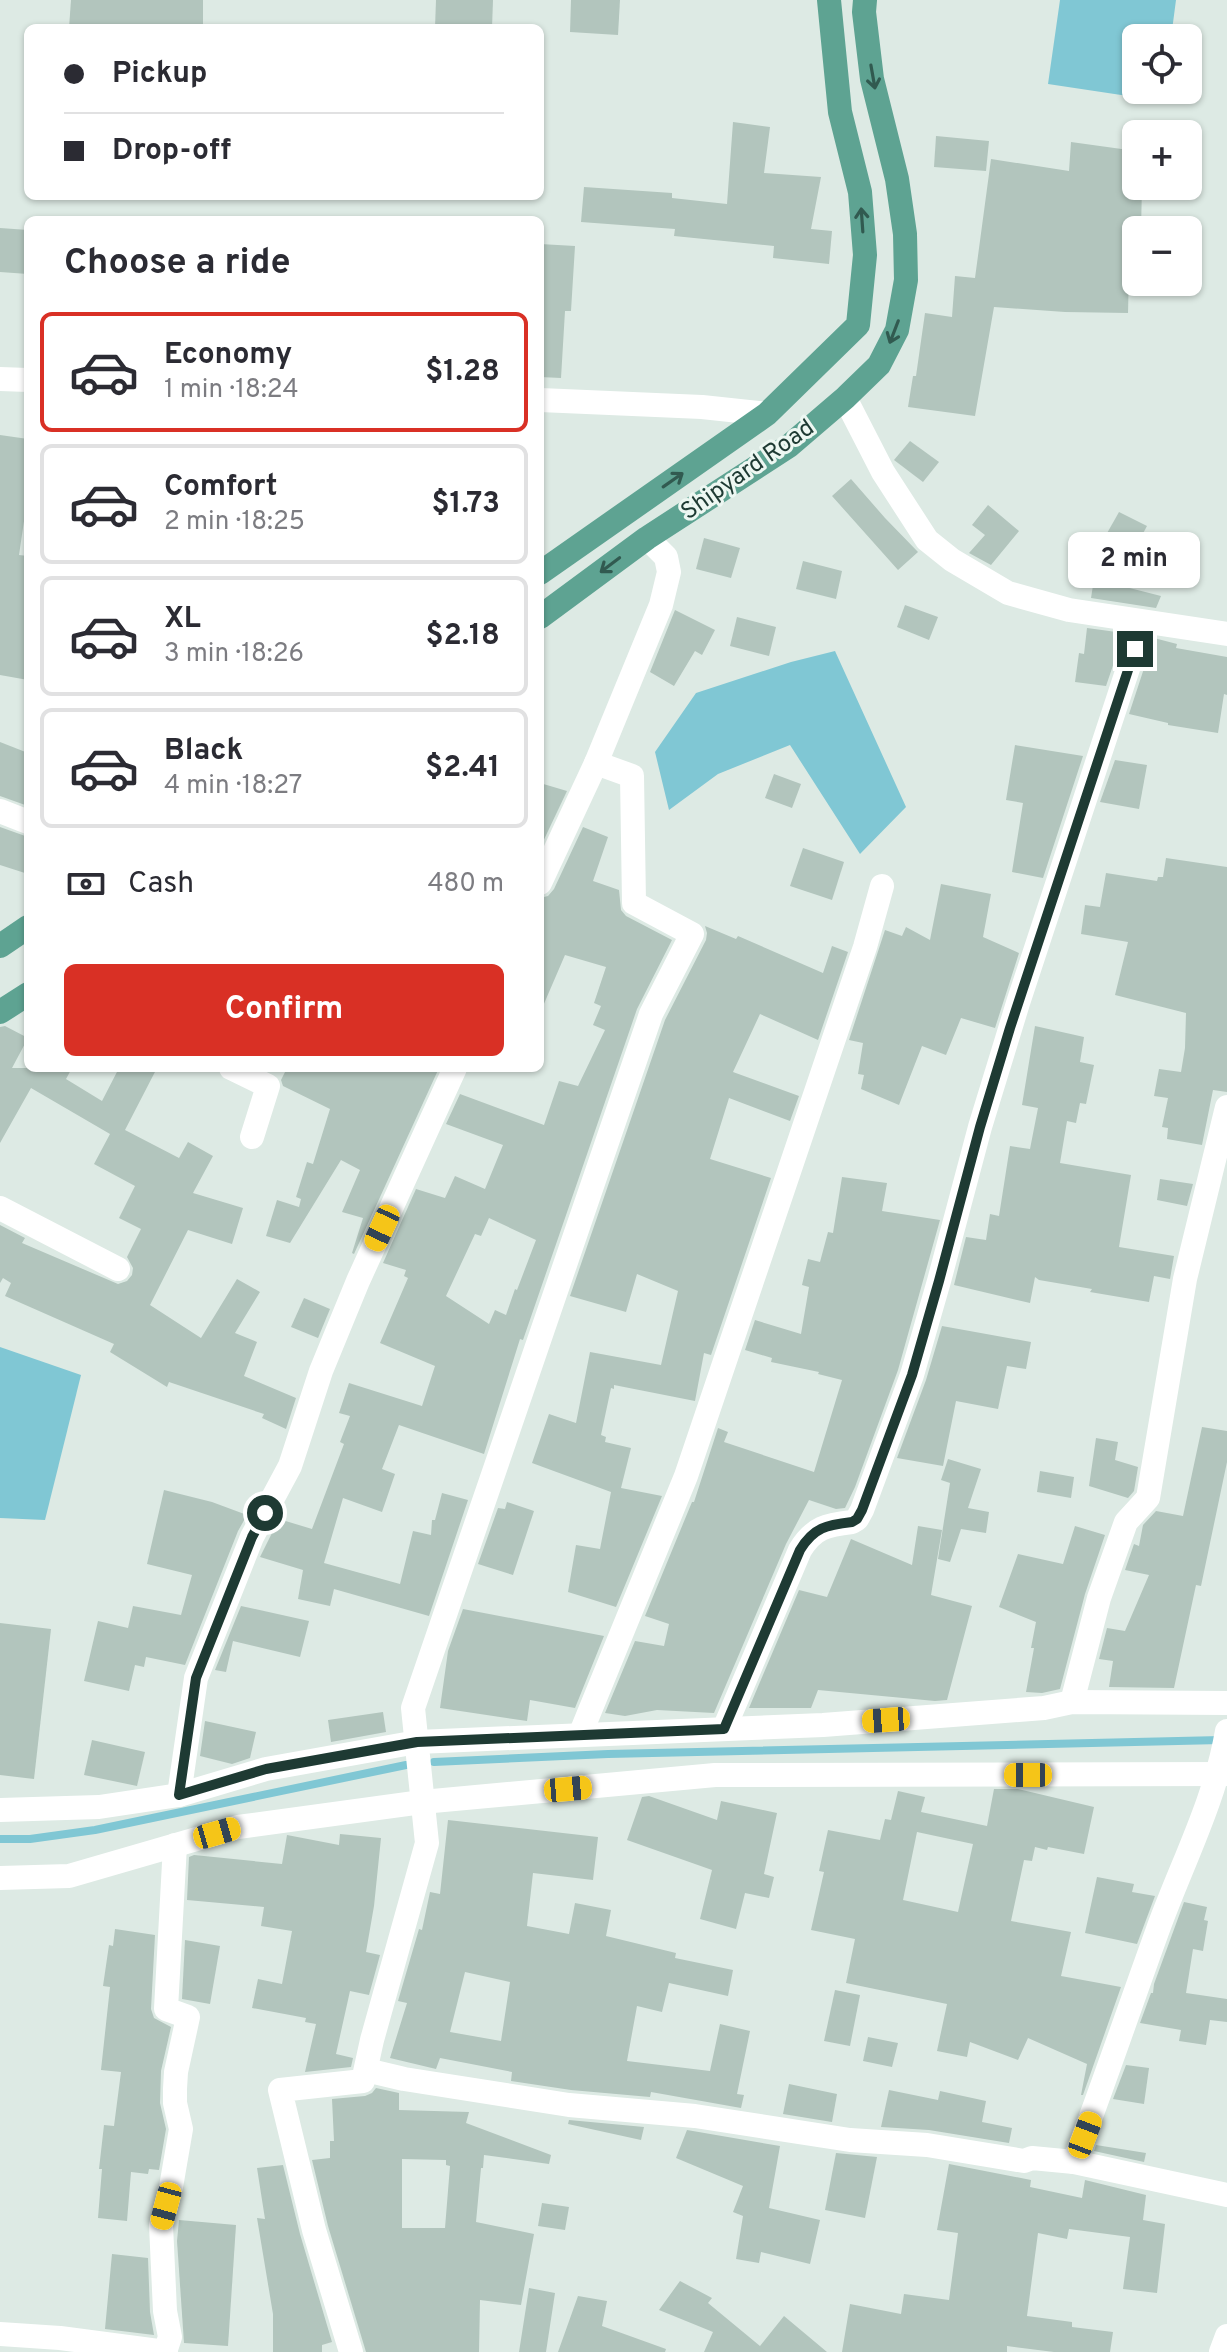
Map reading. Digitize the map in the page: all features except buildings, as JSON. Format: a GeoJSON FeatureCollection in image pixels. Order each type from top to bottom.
{"type":"FeatureCollection","features":[{"type":"Feature","properties":{"kind":"main road"},"geometry":{"type":"LineString","coordinates":[[544,570],[767,414],[858,325],[865,255],[860,192],[840,112],[829,0]]}},
{"type":"Feature","properties":{"kind":"main road","name":"Shipyard Road"},"geometry":{"type":"LineString","coordinates":[[544,614],[647,538],[789,446],[879,365],[897,330],[906,280],[905,234],[899,192],[872,79],[865,0]]}},
{"type":"Feature","properties":{"kind":"main road"},"geometry":{"type":"LineString","coordinates":[[0,946],[24,930]]}},
{"type":"Feature","properties":{"kind":"main road"},"geometry":{"type":"LineString","coordinates":[[0,1012],[24,997]]}},
{"type":"Feature","properties":{"kind":"street"},"geometry":{"type":"LineString","coordinates":[[0,379],[24,380]]}},
{"type":"Feature","properties":{"kind":"street"},"geometry":{"type":"LineString","coordinates":[[845,398],[883,472],[927,540],[952,560],[1008,593],[1069,610],[1227,634]]}},
{"type":"Feature","properties":{"kind":"street","name":"Shipyard Road"},"geometry":{"type":"LineString","coordinates":[[544,400],[702,407],[767,414]]}},
{"type":"Feature","properties":{"kind":"street"},"geometry":{"type":"LineString","coordinates":[[544,874],[596,763],[661,605],[669,572],[666,557],[647,538]]}},
{"type":"Feature","properties":{"kind":"street"},"geometry":{"type":"LineString","coordinates":[[724,1729],[807,1538],[817,1529],[852,1522],[862,1510],[912,1375],[980,1127],[1143,623]]}},
{"type":"Feature","properties":{"kind":"street"},"geometry":{"type":"LineString","coordinates":[[351,2352],[314,2230],[280,2090],[363,2081],[427,1843],[413,1708],[651,1014],[692,934],[634,903],[632,776],[596,763]]}},
{"type":"Feature","properties":{"kind":"street"},"geometry":{"type":"LineString","coordinates":[[0,811],[24,820]]}},
{"type":"Feature","properties":{"kind":"street"},"geometry":{"type":"LineString","coordinates":[[580,1735],[686,1476],[865,947],[882,886]]}},
{"type":"Feature","properties":{"kind":"street"},"geometry":{"type":"LineString","coordinates":[[249,1072],[271,1077],[252,1137]]}},
{"type":"Feature","properties":{"kind":"street"},"geometry":{"type":"LineString","coordinates":[[179,1795],[196,1678],[252,1537],[290,1466],[321,1371],[358,1281],[453,1072]]}},
{"type":"Feature","properties":{"kind":"street"},"geometry":{"type":"LineString","coordinates":[[1072,1702],[1099,1598],[1126,1522],[1148,1498],[1185,1279],[1227,1107]]}},
{"type":"Feature","properties":{"kind":"street"},"geometry":{"type":"LineString","coordinates":[[0,1208],[118,1269]]}},
{"type":"Feature","properties":{"kind":"street"},"geometry":{"type":"LineString","coordinates":[[0,1810],[99,1807],[179,1795],[266,1769],[417,1742],[823,1725],[1044,1708],[1072,1702],[1227,1703]]}},
{"type":"Feature","properties":{"kind":"street"},"geometry":{"type":"LineString","coordinates":[[0,1878],[69,1876],[238,1827],[422,1802],[715,1775],[1223,1758],[1199,1830],[1157,1930],[1116,2052],[1074,2162]]}},
{"type":"Feature","properties":{"kind":"street"},"geometry":{"type":"LineString","coordinates":[[0,2334],[60,2338],[165,2352],[170,2337],[165,2311],[161,2225],[181,2129],[175,2103],[176,2072],[188,2017],[166,2009],[175,1845]]}},
{"type":"Feature","properties":{"kind":"street"},"geometry":{"type":"LineString","coordinates":[[366,2070],[404,2079],[569,2105],[695,2116],[850,2140],[927,2145],[1024,2161],[1032,2158],[1074,2162],[1227,2195]]}},
{"type":"Feature","properties":{"kind":"street"},"geometry":{"type":"LineString","coordinates":[[1221,2352],[1227,2336]]}},
{"type":"Feature","properties":{"kind":"water"},"geometry":{"type":"Polygon","coordinates":[[[1060,0],[1176,0],[1173,24],[1122,24],[1122,95],[1048,84],[1060,0]]]}},
{"type":"Feature","properties":{"kind":"water"},"geometry":{"type":"Polygon","coordinates":[[[835,651],[906,807],[860,854],[790,745],[718,774],[669,810],[655,752],[696,693],[835,651]]]}},
{"type":"Feature","properties":{"kind":"water"},"geometry":{"type":"Polygon","coordinates":[[[0,1347],[81,1375],[45,1520],[0,1518],[0,1347]]]}},
{"type":"Feature","properties":{"kind":"waterway"},"geometry":{"type":"LineString","coordinates":[[434,1762],[608,1754],[1221,1740]]}},
{"type":"Feature","properties":{"kind":"waterway"},"geometry":{"type":"LineString","coordinates":[[0,1839],[30,1839],[95,1830],[406,1765]]}},
{"type":"Feature","properties":{"kind":"route"},"geometry":{"type":"LineString","coordinates":[[265,1513],[252,1537],[196,1678],[179,1795],[266,1769],[417,1742],[724,1729],[807,1538],[817,1529],[852,1522],[862,1510],[912,1375],[1010,1028],[1135,649]]}}]}
